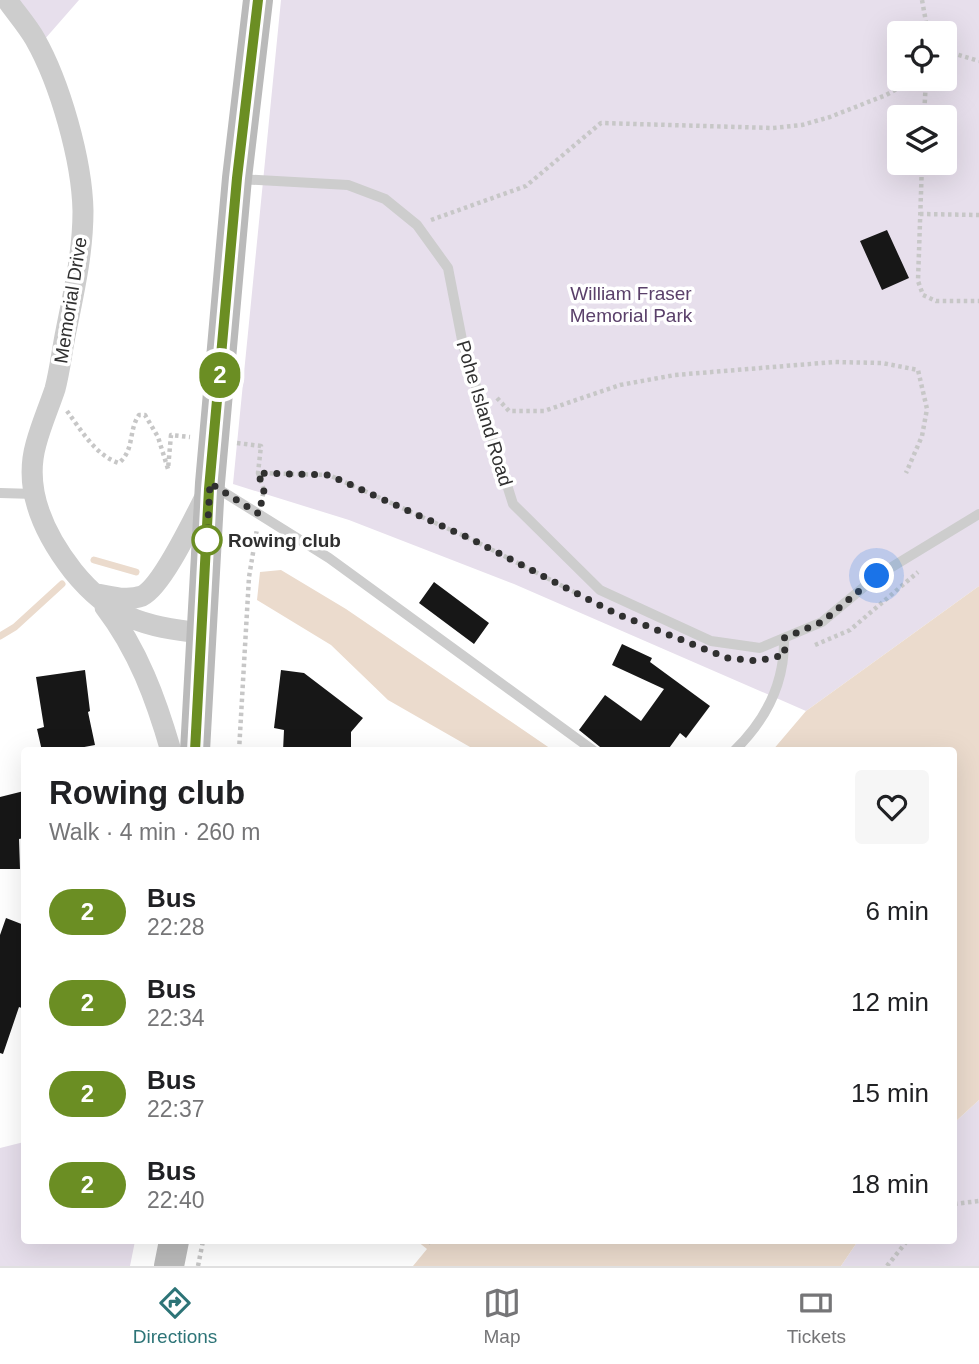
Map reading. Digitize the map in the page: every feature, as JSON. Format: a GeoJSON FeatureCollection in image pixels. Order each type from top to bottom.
{"type":"FeatureCollection","features":[{"type":"Feature","properties":{"kind":"main road"},"geometry":{"type":"LineString","coordinates":[[195,747],[209,486],[237,178],[258,0]]}},
{"type":"Feature","properties":{"kind":"main road"},"geometry":{"type":"LineString","coordinates":[[169,1266],[173,1244]]}},
{"type":"Feature","properties":{"kind":"street","name":"Memorial Drive"},"geometry":{"type":"LineString","coordinates":[[7,0],[34,38],[57,87],[81,180],[83,212],[80,262],[53,393],[35,446],[32,475],[37,507],[58,552],[86,587],[115,610],[144,625],[202,633]]}},
{"type":"Feature","properties":{"kind":"street"},"geometry":{"type":"LineString","coordinates":[[95,594],[130,598],[142,596],[156,584],[209,486]]}},
{"type":"Feature","properties":{"kind":"street","name":"Memorial Drive"},"geometry":{"type":"LineString","coordinates":[[95,594],[117,623],[138,659],[157,705],[170,747]]}},
{"type":"Feature","properties":{"kind":"lane","name":"Pohe Island Road"},"geometry":{"type":"LineString","coordinates":[[237,178],[348,186],[385,199],[416,225],[448,268],[463,345],[513,504],[600,590],[711,641],[760,648],[822,622],[877,576],[979,514]]}},
{"type":"Feature","properties":{"kind":"lane"},"geometry":{"type":"LineString","coordinates":[[209,486],[329,558],[589,747]]}},
{"type":"Feature","properties":{"kind":"lane"},"geometry":{"type":"LineString","coordinates":[[0,493],[35,495]]}},
{"type":"Feature","properties":{"kind":"lane"},"geometry":{"type":"LineString","coordinates":[[738,747],[750,735],[771,701],[785,655],[784,638]]}},
{"type":"Feature","properties":{"kind":"path"},"geometry":{"type":"LineString","coordinates":[[922,0],[926,21]]}},
{"type":"Feature","properties":{"kind":"path"},"geometry":{"type":"LineString","coordinates":[[957,55],[979,61]]}},
{"type":"Feature","properties":{"kind":"path"},"geometry":{"type":"LineString","coordinates":[[416,225],[526,186],[601,123],[773,128],[802,125],[893,91]]}},
{"type":"Feature","properties":{"kind":"path"},"geometry":{"type":"LineString","coordinates":[[922,175],[918,281],[923,295],[936,301],[979,301]]}},
{"type":"Feature","properties":{"kind":"path"},"geometry":{"type":"LineString","coordinates":[[920,214],[979,215]]}},
{"type":"Feature","properties":{"kind":"path"},"geometry":{"type":"LineString","coordinates":[[471,369],[509,411],[544,411],[620,385],[675,375],[835,362],[882,363],[918,370],[927,409],[922,436],[906,473]]}},
{"type":"Feature","properties":{"kind":"path"},"geometry":{"type":"LineString","coordinates":[[53,393],[96,449],[108,460],[119,463],[127,456],[135,420],[139,415],[145,415],[158,437],[168,469],[171,435],[261,446],[258,473],[264,490],[249,577],[239,747]]}},
{"type":"Feature","properties":{"kind":"path"},"geometry":{"type":"LineString","coordinates":[[258,473],[329,475],[471,539],[580,595]]}},
{"type":"Feature","properties":{"kind":"path"},"geometry":{"type":"LineString","coordinates":[[785,655],[850,631],[920,571]]}},
{"type":"Feature","properties":{"kind":"path"},"geometry":{"type":"LineString","coordinates":[[957,1204],[979,1201]]}},
{"type":"Feature","properties":{"kind":"path"},"geometry":{"type":"LineString","coordinates":[[887,1266],[905,1244]]}},
{"type":"Feature","properties":{"kind":"green space"},"geometry":{"type":"Polygon","coordinates":[[[0,0],[79,0],[37,48],[0,0]]]}},
{"type":"Feature","properties":{"kind":"green space","name":"William Fraser Memorial Park"},"geometry":{"type":"Polygon","coordinates":[[[281,0],[979,0],[979,586],[806,711],[514,584],[349,520],[233,484],[281,0]]]}},
{"type":"Feature","properties":{"kind":"green space"},"geometry":{"type":"Polygon","coordinates":[[[979,1100],[979,1266],[841,1266],[856,1244],[957,1244],[957,1120],[979,1100]]]}},
{"type":"Feature","properties":{"kind":"green space"},"geometry":{"type":"Polygon","coordinates":[[[21,1143],[21,1244],[134,1244],[130,1266],[0,1266],[0,1148],[21,1143]]]}},
{"type":"Feature","properties":{"kind":"shaded area"},"geometry":{"type":"Polygon","coordinates":[[[281,570],[346,609],[548,747],[470,747],[388,700],[331,645],[257,600],[260,572],[281,570]]]}},
{"type":"Feature","properties":{"kind":"shaded area"},"geometry":{"type":"Polygon","coordinates":[[[979,586],[979,1100],[957,1120],[957,747],[775,747],[806,711],[979,586]]]}},
{"type":"Feature","properties":{"kind":"shaded area"},"geometry":{"type":"Polygon","coordinates":[[[421,1244],[856,1244],[841,1266],[413,1266],[427,1249],[421,1244]]]}},
{"type":"Feature","properties":{"kind":"building"},"geometry":{"type":"Polygon","coordinates":[[[887,230],[909,278],[882,290],[860,241],[887,230]]]}},
{"type":"Feature","properties":{"kind":"building"},"geometry":{"type":"Polygon","coordinates":[[[434,582],[489,623],[474,644],[419,603],[434,582]]]}},
{"type":"Feature","properties":{"kind":"building"},"geometry":{"type":"Polygon","coordinates":[[[622,644],[652,658],[650,662],[710,706],[686,738],[680,733],[670,747],[600,747],[579,730],[605,695],[641,721],[664,689],[612,665],[622,644]]]}},
{"type":"Feature","properties":{"kind":"building"},"geometry":{"type":"Polygon","coordinates":[[[85,670],[88,712],[95,745],[41,747],[37,729],[44,727],[36,677],[85,670]]]}},
{"type":"Feature","properties":{"kind":"building"},"geometry":{"type":"Polygon","coordinates":[[[281,670],[304,673],[363,718],[351,732],[351,747],[283,747],[284,730],[274,728],[281,670]]]}},
{"type":"Feature","properties":{"kind":"building"},"geometry":{"type":"Polygon","coordinates":[[[21,792],[20,869],[0,869],[0,797],[21,792]]]}},
{"type":"Feature","properties":{"kind":"building"},"geometry":{"type":"Polygon","coordinates":[[[6,918],[21,924],[21,1008],[19,1007],[3,1054],[0,1053],[0,935],[6,918]]]}},
{"type":"Feature","properties":{"kind":"waterway"},"geometry":{"type":"LineString","coordinates":[[94,560],[136,572]]}},
{"type":"Feature","properties":{"kind":"waterway"},"geometry":{"type":"LineString","coordinates":[[0,636],[15,627],[62,584]]}},
{"type":"Feature","properties":{"kind":"bus line","name":"2"},"geometry":{"type":"LineString","coordinates":[[195,747],[209,489],[237,178],[258,0]]}},
{"type":"Feature","properties":{"kind":"place","name":"Rowing club"},"geometry":{"type":"Point","coordinates":[207,540]}},
{"type":"Feature","properties":{"kind":"route"},"geometry":{"type":"LineString","coordinates":[[207,540],[210,483],[259,514],[264,490],[258,473],[329,475],[471,539],[617,614],[727,658],[757,661],[785,655],[784,638],[822,622],[877,576]]}}]}
